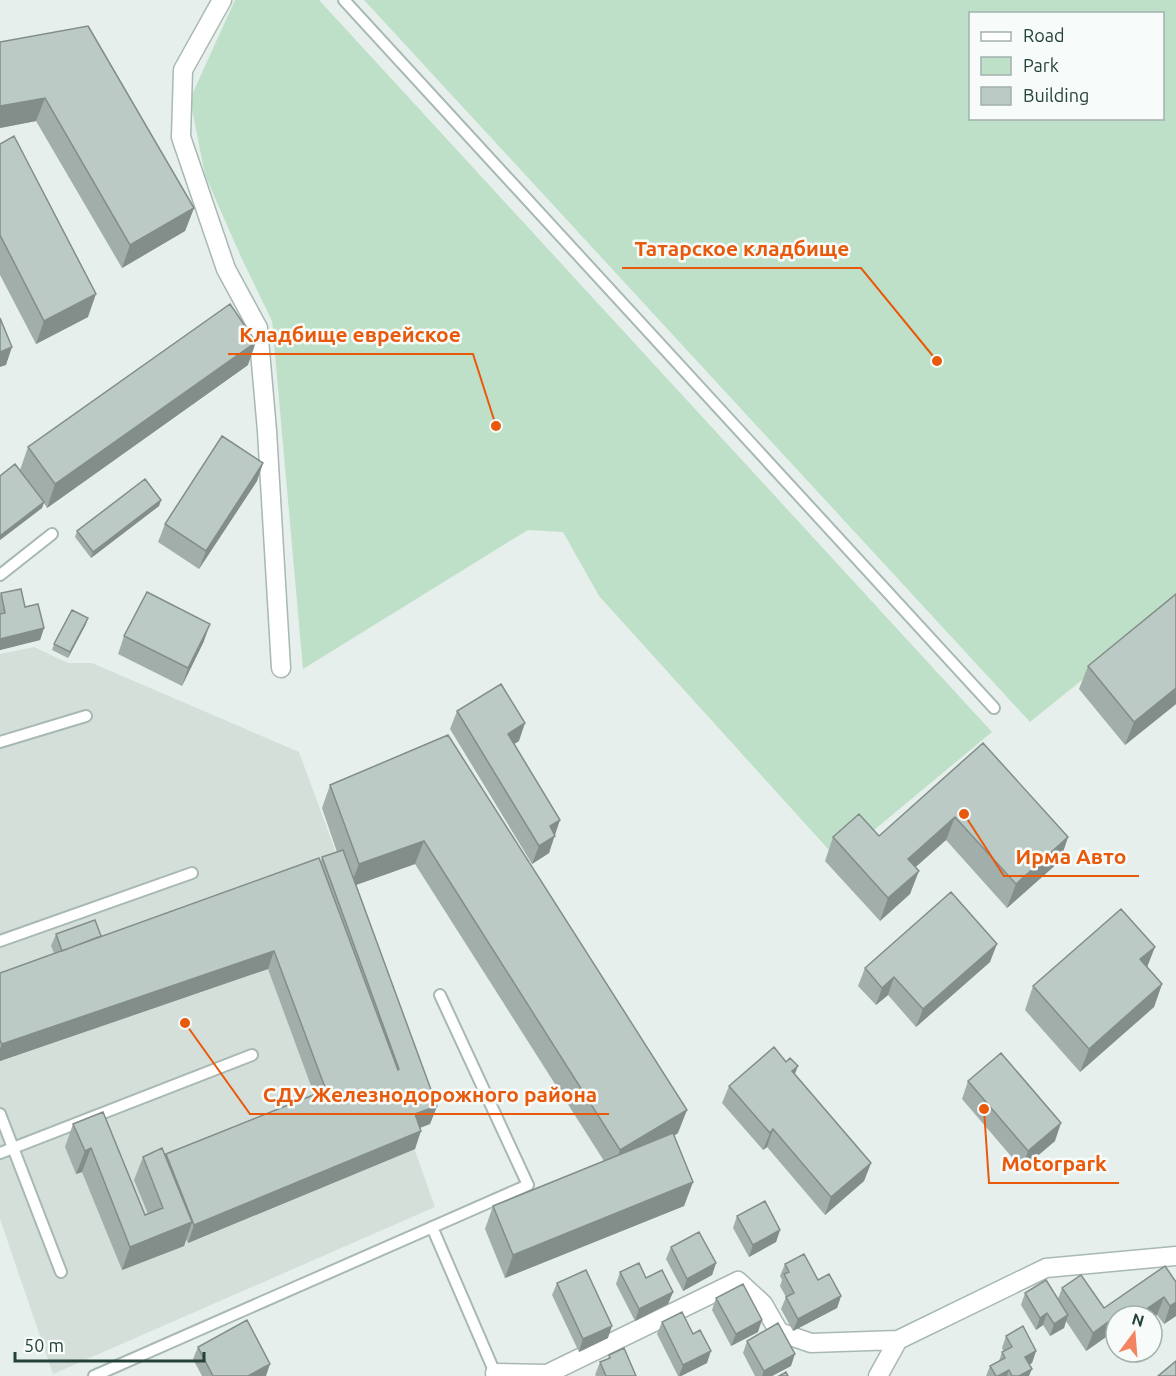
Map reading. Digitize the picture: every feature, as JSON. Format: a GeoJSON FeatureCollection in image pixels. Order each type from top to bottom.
{"type":"FeatureCollection","features":[{"type":"Feature","properties":{"kind":"street"},"geometry":{"type":"LineString","coordinates":[[222,0],[183,70],[181,137],[226,269],[258,328],[267,431],[280,668]]}},
{"type":"Feature","properties":{"kind":"street"},"geometry":{"type":"LineString","coordinates":[[495,1373],[547,1374],[738,1281],[763,1304],[779,1332],[811,1343],[898,1340],[1046,1268],[1176,1256]]}},
{"type":"Feature","properties":{"kind":"street"},"geometry":{"type":"LineString","coordinates":[[878,1376],[898,1340]]}},
{"type":"Feature","properties":{"kind":"lane"},"geometry":{"type":"LineString","coordinates":[[344,0],[994,708]]}},
{"type":"Feature","properties":{"kind":"lane"},"geometry":{"type":"LineString","coordinates":[[0,575],[52,534]]}},
{"type":"Feature","properties":{"kind":"lane"},"geometry":{"type":"LineString","coordinates":[[0,742],[86,716]]}},
{"type":"Feature","properties":{"kind":"lane"},"geometry":{"type":"LineString","coordinates":[[0,941],[192,873]]}},
{"type":"Feature","properties":{"kind":"lane"},"geometry":{"type":"LineString","coordinates":[[94,1376],[528,1185],[440,995]]}},
{"type":"Feature","properties":{"kind":"lane"},"geometry":{"type":"LineString","coordinates":[[0,1153],[252,1055]]}},
{"type":"Feature","properties":{"kind":"lane"},"geometry":{"type":"LineString","coordinates":[[0,1114],[61,1272]]}},
{"type":"Feature","properties":{"kind":"lane"},"geometry":{"type":"LineString","coordinates":[[432,1227],[495,1373]]}},
{"type":"Feature","properties":{"kind":"shaded area"},"geometry":{"type":"Polygon","coordinates":[[[34,647],[68,663],[92,663],[299,752],[349,888],[325,898],[435,1207],[53,1374],[0,1219],[0,654],[34,647]]]}},
{"type":"Feature","properties":{"kind":"green space"},"geometry":{"type":"Polygon","coordinates":[[[235,0],[319,0],[992,732],[838,860],[599,596],[563,532],[528,530],[303,669],[272,321],[205,175],[190,99],[235,0]]]}},
{"type":"Feature","properties":{"kind":"green space"},"geometry":{"type":"Polygon","coordinates":[[[364,0],[1175,0],[1176,604],[1030,722],[364,0]]]}},
{"type":"Feature","properties":{"kind":"building"},"geometry":{"type":"Polygon","coordinates":[[[88,26],[194,208],[130,245],[45,98],[0,106],[0,42],[88,26]]]}},
{"type":"Feature","properties":{"kind":"building"},"geometry":{"type":"Polygon","coordinates":[[[14,136],[96,294],[44,321],[0,235],[0,144],[14,136]]]}},
{"type":"Feature","properties":{"kind":"building"},"geometry":{"type":"Polygon","coordinates":[[[230,304],[256,342],[55,484],[28,447],[230,304]]]}},
{"type":"Feature","properties":{"kind":"building"},"geometry":{"type":"Polygon","coordinates":[[[0,318],[12,347],[0,352],[0,318]]]}},
{"type":"Feature","properties":{"kind":"building"},"geometry":{"type":"Polygon","coordinates":[[[222,436],[263,463],[206,551],[165,524],[222,436]]]}},
{"type":"Feature","properties":{"kind":"building"},"geometry":{"type":"Polygon","coordinates":[[[15,464],[44,502],[0,536],[0,476],[15,464]]]}},
{"type":"Feature","properties":{"kind":"building"},"geometry":{"type":"Polygon","coordinates":[[[145,479],[161,500],[93,552],[77,531],[145,479]]]}},
{"type":"Feature","properties":{"kind":"building"},"geometry":{"type":"Polygon","coordinates":[[[21,589],[25,607],[38,604],[44,628],[0,639],[0,614],[5,613],[1,593],[21,589]]]}},
{"type":"Feature","properties":{"kind":"building"},"geometry":{"type":"Polygon","coordinates":[[[147,592],[210,624],[188,668],[124,636],[147,592]]]}},
{"type":"Feature","properties":{"kind":"building"},"geometry":{"type":"Polygon","coordinates":[[[1176,594],[1176,688],[1134,722],[1088,666],[1176,594]]]}},
{"type":"Feature","properties":{"kind":"building"},"geometry":{"type":"Polygon","coordinates":[[[72,610],[88,618],[70,652],[54,644],[72,610]]]}},
{"type":"Feature","properties":{"kind":"building"},"geometry":{"type":"Polygon","coordinates":[[[501,684],[525,723],[508,734],[560,820],[550,826],[555,836],[539,846],[457,711],[501,684]]]}},
{"type":"Feature","properties":{"kind":"building"},"geometry":{"type":"Polygon","coordinates":[[[448,735],[687,1110],[620,1150],[424,841],[359,864],[330,785],[448,735]]]}},
{"type":"Feature","properties":{"kind":"building"},"geometry":{"type":"Polygon","coordinates":[[[983,743],[1068,837],[1016,884],[955,817],[908,859],[919,871],[888,898],[833,837],[859,814],[879,836],[983,743]]]}},
{"type":"Feature","properties":{"kind":"building"},"geometry":{"type":"Polygon","coordinates":[[[343,850],[437,1106],[415,1114],[421,1131],[194,1225],[166,1154],[326,1090],[274,951],[2,1044],[0,1040],[0,973],[319,858],[398,1070],[322,857],[343,850]]]}},
{"type":"Feature","properties":{"kind":"building"},"geometry":{"type":"Polygon","coordinates":[[[951,892],[997,944],[923,1009],[894,977],[882,988],[865,968],[951,892]]]}},
{"type":"Feature","properties":{"kind":"building"},"geometry":{"type":"Polygon","coordinates":[[[1121,909],[1155,947],[1140,959],[1162,984],[1089,1049],[1033,986],[1121,909]]]}},
{"type":"Feature","properties":{"kind":"building"},"geometry":{"type":"Polygon","coordinates":[[[95,920],[101,936],[62,951],[56,934],[95,920]]]}},
{"type":"Feature","properties":{"kind":"building"},"geometry":{"type":"Polygon","coordinates":[[[774,1047],[786,1062],[790,1058],[798,1066],[792,1071],[871,1163],[831,1197],[773,1129],[770,1133],[729,1086],[774,1047]]]}},
{"type":"Feature","properties":{"kind":"building"},"geometry":{"type":"Polygon","coordinates":[[[1001,1053],[1061,1123],[1028,1151],[968,1081],[1001,1053]]]}},
{"type":"Feature","properties":{"kind":"building"},"geometry":{"type":"Polygon","coordinates":[[[103,1112],[145,1215],[163,1208],[143,1157],[162,1148],[192,1222],[130,1247],[91,1148],[85,1151],[73,1124],[103,1112]]]}},
{"type":"Feature","properties":{"kind":"building"},"geometry":{"type":"Polygon","coordinates":[[[673,1133],[693,1182],[513,1255],[493,1206],[673,1133]]]}},
{"type":"Feature","properties":{"kind":"building"},"geometry":{"type":"Polygon","coordinates":[[[765,1201],[780,1230],[753,1245],[737,1216],[765,1201]]]}},
{"type":"Feature","properties":{"kind":"building"},"geometry":{"type":"Polygon","coordinates":[[[699,1232],[716,1263],[687,1279],[671,1247],[699,1232]]]}},
{"type":"Feature","properties":{"kind":"building"},"geometry":{"type":"Polygon","coordinates":[[[804,1254],[818,1280],[829,1274],[841,1296],[798,1319],[786,1297],[794,1293],[784,1274],[789,1272],[785,1264],[804,1254]]]}},
{"type":"Feature","properties":{"kind":"building"},"geometry":{"type":"Polygon","coordinates":[[[639,1263],[646,1278],[662,1270],[673,1292],[639,1309],[620,1272],[639,1263]]]}},
{"type":"Feature","properties":{"kind":"building"},"geometry":{"type":"Polygon","coordinates":[[[1165,1266],[1176,1282],[1176,1302],[1170,1306],[1164,1297],[1154,1304],[1110,1304],[1165,1266]]]}},
{"type":"Feature","properties":{"kind":"building"},"geometry":{"type":"Polygon","coordinates":[[[586,1270],[612,1326],[583,1339],[557,1283],[586,1270]]]}},
{"type":"Feature","properties":{"kind":"building"},"geometry":{"type":"Polygon","coordinates":[[[1081,1275],[1104,1308],[1104,1325],[1093,1333],[1062,1288],[1081,1275]]]}},
{"type":"Feature","properties":{"kind":"building"},"geometry":{"type":"Polygon","coordinates":[[[1046,1280],[1068,1315],[1054,1324],[1047,1313],[1040,1318],[1025,1293],[1046,1280]]]}},
{"type":"Feature","properties":{"kind":"building"},"geometry":{"type":"Polygon","coordinates":[[[743,1284],[762,1320],[736,1334],[716,1298],[743,1284]]]}},
{"type":"Feature","properties":{"kind":"building"},"geometry":{"type":"Polygon","coordinates":[[[682,1312],[693,1334],[700,1330],[711,1351],[683,1365],[662,1322],[682,1312]]]}},
{"type":"Feature","properties":{"kind":"building"},"geometry":{"type":"Polygon","coordinates":[[[247,1320],[270,1364],[248,1376],[213,1376],[198,1347],[247,1320]]]}},
{"type":"Feature","properties":{"kind":"building"},"geometry":{"type":"Polygon","coordinates":[[[778,1323],[795,1354],[764,1371],[747,1341],[778,1323]]]}},
{"type":"Feature","properties":{"kind":"building"},"geometry":{"type":"Polygon","coordinates":[[[1023,1326],[1036,1351],[1025,1357],[1032,1369],[1019,1376],[1012,1376],[1009,1370],[996,1376],[990,1366],[1005,1358],[1002,1352],[1012,1347],[1006,1336],[1023,1326]]]}},
{"type":"Feature","properties":{"kind":"building"},"geometry":{"type":"Polygon","coordinates":[[[624,1348],[636,1376],[606,1376],[600,1362],[624,1348]]]}},
{"type":"Feature","properties":{"kind":"building"},"geometry":{"type":"Polygon","coordinates":[[[1176,1361],[1176,1376],[1158,1376],[1176,1361]]]}},
{"type":"Feature","properties":{"kind":"place","name":"Татарское кладбище"},"geometry":{"type":"Point","coordinates":[937,361]}},
{"type":"Feature","properties":{"kind":"place","name":"Кладбище еврейское"},"geometry":{"type":"Point","coordinates":[496,426]}},
{"type":"Feature","properties":{"kind":"place","name":"Ирма Авто"},"geometry":{"type":"Point","coordinates":[964,814]}},
{"type":"Feature","properties":{"kind":"place","name":"СДУ Железнодорожного района"},"geometry":{"type":"Point","coordinates":[185,1023]}},
{"type":"Feature","properties":{"kind":"place","name":"Motorpark"},"geometry":{"type":"Point","coordinates":[984,1109]}}]}
